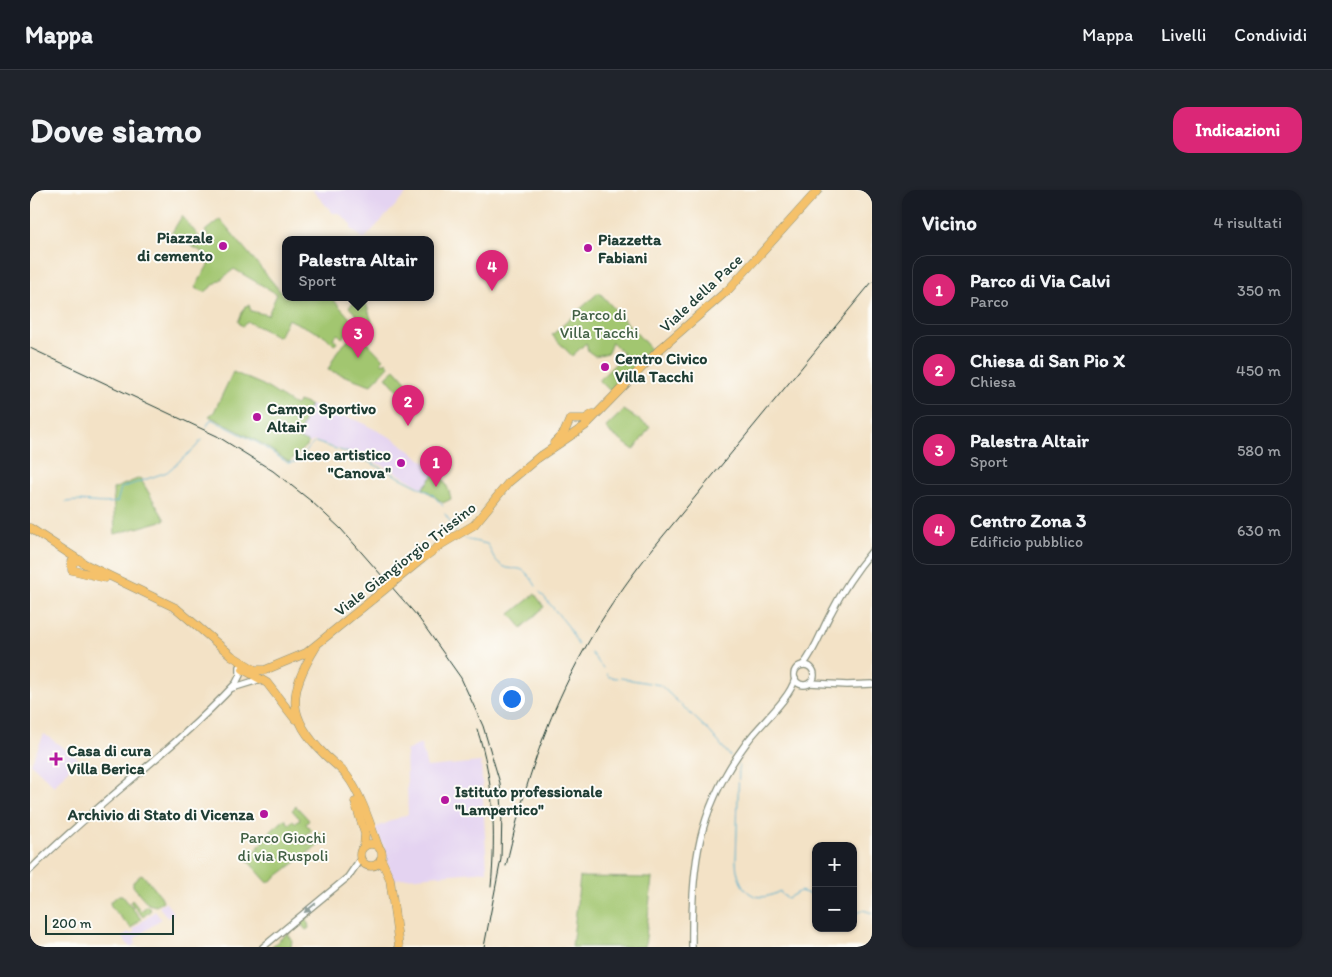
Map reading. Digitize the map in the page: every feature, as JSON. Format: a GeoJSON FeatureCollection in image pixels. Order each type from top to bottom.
{"type":"FeatureCollection","features":[{"type":"Feature","properties":{"kind":"main road","name":"Viale della Pace"},"geometry":{"type":"LineString","coordinates":[[538,458],[578,427],[585,426],[659,350],[734,284],[818,190]]}},
{"type":"Feature","properties":{"kind":"main road","name":"Viale della Pace"},"geometry":{"type":"LineString","coordinates":[[526,469],[562,434],[570,419],[578,427]]}},
{"type":"Feature","properties":{"kind":"main road"},"geometry":{"type":"LineString","coordinates":[[567,426],[572,432],[578,427]]}},
{"type":"Feature","properties":{"kind":"main road","name":"Viale Giangiorgio Trissino"},"geometry":{"type":"LineString","coordinates":[[245,669],[265,670],[292,660],[318,646],[437,547],[474,525],[509,482],[526,469]]}},
{"type":"Feature","properties":{"kind":"main road"},"geometry":{"type":"LineString","coordinates":[[30,528],[81,561],[124,584],[176,608],[245,669],[264,681],[349,786],[365,834],[361,858],[368,865],[378,862]]}},
{"type":"Feature","properties":{"kind":"main road"},"geometry":{"type":"LineString","coordinates":[[60,548],[72,562],[72,570],[124,584]]}},
{"type":"Feature","properties":{"kind":"main road"},"geometry":{"type":"LineString","coordinates":[[72,562],[75,560],[81,561]]}},
{"type":"Feature","properties":{"kind":"main road"},"geometry":{"type":"LineString","coordinates":[[78,572],[83,568],[81,561]]}},
{"type":"Feature","properties":{"kind":"main road","name":"Viale Giangiorgio Trissino"},"geometry":{"type":"LineString","coordinates":[[294,702],[302,676],[318,646]]}},
{"type":"Feature","properties":{"kind":"main road"},"geometry":{"type":"LineString","coordinates":[[292,660],[301,664],[302,676]]}},
{"type":"Feature","properties":{"kind":"main road"},"geometry":{"type":"LineString","coordinates":[[264,681],[269,673],[284,663]]}},
{"type":"Feature","properties":{"kind":"main road"},"geometry":{"type":"LineString","coordinates":[[286,706],[291,706],[294,702]]}},
{"type":"Feature","properties":{"kind":"main road"},"geometry":{"type":"LineString","coordinates":[[294,702],[300,726]]}},
{"type":"Feature","properties":{"kind":"main road"},"geometry":{"type":"LineString","coordinates":[[325,755],[352,783],[381,851],[378,862]]}},
{"type":"Feature","properties":{"kind":"main road"},"geometry":{"type":"LineString","coordinates":[[364,846],[371,844],[378,846]]}},
{"type":"Feature","properties":{"kind":"main road"},"geometry":{"type":"LineString","coordinates":[[378,862],[386,870],[390,879],[400,947]]}},
{"type":"Feature","properties":{"kind":"street"},"geometry":{"type":"LineString","coordinates":[[692,947],[693,877],[698,846],[706,817],[725,774],[737,756],[789,692],[795,678],[795,670],[803,665],[814,651],[835,606],[872,551]]}},
{"type":"Feature","properties":{"kind":"street"},"geometry":{"type":"LineString","coordinates":[[810,682],[813,671],[814,651]]}},
{"type":"Feature","properties":{"kind":"street"},"geometry":{"type":"LineString","coordinates":[[803,665],[813,671],[824,683]]}},
{"type":"Feature","properties":{"kind":"street"},"geometry":{"type":"LineString","coordinates":[[30,870],[59,842],[178,740],[230,689],[245,669]]}},
{"type":"Feature","properties":{"kind":"street"},"geometry":{"type":"LineString","coordinates":[[795,678],[802,684]]}},
{"type":"Feature","properties":{"kind":"street"},"geometry":{"type":"LineString","coordinates":[[230,689],[264,681]]}},
{"type":"Feature","properties":{"kind":"street"},"geometry":{"type":"LineString","coordinates":[[789,692],[802,684],[810,682],[847,685],[872,684]]}},
{"type":"Feature","properties":{"kind":"street"},"geometry":{"type":"LineString","coordinates":[[263,947],[348,877],[361,858]]}},
{"type":"Feature","properties":{"kind":"shaded area"},"geometry":{"type":"Polygon","coordinates":[[[312,190],[410,190],[367,236],[360,236],[351,229],[351,224],[339,213],[333,213],[312,190]]]}},
{"type":"Feature","properties":{"kind":"shaded area"},"geometry":{"type":"Polygon","coordinates":[[[310,405],[358,421],[394,439],[437,471],[423,488],[386,467],[356,454],[315,441],[309,443],[298,438],[310,405]]]}},
{"type":"Feature","properties":{"kind":"shaded area","name":"Casa di cura Villa Berica"},"geometry":{"type":"Polygon","coordinates":[[[44,734],[78,758],[54,786],[31,764],[44,734]]]}},
{"type":"Feature","properties":{"kind":"shaded area","name":"Istituto professionale \"Lampertico\""},"geometry":{"type":"Polygon","coordinates":[[[421,744],[427,767],[481,762],[487,871],[393,879],[386,857],[388,856],[375,828],[408,814],[406,751],[421,744]]]}},
{"type":"Feature","properties":{"kind":"shaded area"},"geometry":{"type":"Polygon","coordinates":[[[165,902],[174,913],[168,918],[159,907],[165,902]]]}},
{"type":"Feature","properties":{"kind":"shaded area"},"geometry":{"type":"Polygon","coordinates":[[[155,911],[161,919],[134,939],[137,943],[130,947],[122,937],[128,932],[131,934],[135,931],[133,929],[155,911]]]}},
{"type":"Feature","properties":{"kind":"green space"},"geometry":{"type":"Polygon","coordinates":[[[182,216],[205,244],[211,239],[205,231],[220,219],[282,293],[282,301],[335,301],[356,325],[342,338],[338,334],[333,338],[337,343],[334,345],[325,336],[288,319],[279,337],[248,322],[242,326],[238,322],[245,306],[249,305],[251,311],[268,315],[277,294],[234,269],[205,292],[195,288],[212,258],[171,234],[182,216]]]}},
{"type":"Feature","properties":{"kind":"green space","name":"Parco di Villa Tacchi"},"geometry":{"type":"Polygon","coordinates":[[[599,292],[650,348],[650,352],[610,391],[599,380],[623,356],[622,352],[612,342],[608,353],[595,356],[588,351],[586,343],[572,356],[552,335],[599,292]]]}},
{"type":"Feature","properties":{"kind":"green space"},"geometry":{"type":"Polygon","coordinates":[[[360,301],[365,301],[375,331],[373,333],[349,307],[353,303],[356,305],[360,301]]]}},
{"type":"Feature","properties":{"kind":"green space"},"geometry":{"type":"Polygon","coordinates":[[[357,332],[383,359],[381,361],[383,364],[386,362],[389,366],[371,385],[328,370],[338,350],[357,332]]]}},
{"type":"Feature","properties":{"kind":"green space"},"geometry":{"type":"Polygon","coordinates":[[[395,369],[420,397],[408,407],[397,395],[400,393],[386,377],[395,369]]]}},
{"type":"Feature","properties":{"kind":"green space","name":"Campo Sportivo Altair"},"geometry":{"type":"Polygon","coordinates":[[[233,372],[263,385],[295,405],[299,401],[310,405],[298,438],[309,443],[289,462],[259,442],[209,416],[214,412],[233,372]]]}},
{"type":"Feature","properties":{"kind":"green space"},"geometry":{"type":"Polygon","coordinates":[[[624,410],[650,427],[634,450],[609,432],[606,427],[624,410]]]}},
{"type":"Feature","properties":{"kind":"green space"},"geometry":{"type":"Polygon","coordinates":[[[437,471],[446,484],[451,499],[443,503],[423,488],[437,471]]]}},
{"type":"Feature","properties":{"kind":"green space"},"geometry":{"type":"Polygon","coordinates":[[[140,478],[165,520],[115,534],[113,489],[140,478]]]}},
{"type":"Feature","properties":{"kind":"green space"},"geometry":{"type":"Polygon","coordinates":[[[535,594],[544,607],[522,628],[510,614],[535,594]]]}},
{"type":"Feature","properties":{"kind":"green space","name":"Parco Giochi di via Ruspoli"},"geometry":{"type":"Polygon","coordinates":[[[296,806],[309,820],[306,824],[312,830],[301,838],[307,845],[316,839],[314,836],[319,831],[326,839],[268,883],[248,861],[270,832],[285,819],[289,824],[293,820],[296,823],[300,819],[292,810],[296,806]]]}},
{"type":"Feature","properties":{"kind":"green space"},"geometry":{"type":"Polygon","coordinates":[[[142,874],[161,896],[163,901],[156,906],[148,904],[133,886],[133,882],[142,874]]]}},
{"type":"Feature","properties":{"kind":"green space"},"geometry":{"type":"Polygon","coordinates":[[[580,877],[652,878],[645,947],[572,947],[580,877]]]}},
{"type":"Feature","properties":{"kind":"green space"},"geometry":{"type":"Polygon","coordinates":[[[119,895],[122,895],[141,919],[131,928],[111,907],[110,902],[119,895]]]}},
{"type":"Feature","properties":{"kind":"green space"},"geometry":{"type":"Polygon","coordinates":[[[132,900],[141,911],[147,906],[151,910],[143,917],[130,902],[132,900]]]}},
{"type":"Feature","properties":{"kind":"green space"},"geometry":{"type":"Polygon","coordinates":[[[313,912],[307,919],[309,928],[306,930],[301,924],[288,934],[292,940],[291,947],[271,947],[313,912]]]}},
{"type":"Feature","properties":{"kind":"waterway"},"geometry":{"type":"LineString","coordinates":[[207,426],[211,419],[258,443],[288,463],[295,462],[315,442],[355,455],[432,494],[443,506]]}},
{"type":"Feature","properties":{"kind":"waterway"},"geometry":{"type":"LineString","coordinates":[[66,502],[117,502],[121,488],[167,472],[196,447],[201,440]]}},
{"type":"Feature","properties":{"kind":"waterway"},"geometry":{"type":"LineString","coordinates":[[445,514],[457,532]]}},
{"type":"Feature","properties":{"kind":"waterway"},"geometry":{"type":"LineString","coordinates":[[462,536],[469,540],[487,544],[497,562],[505,567],[521,569],[536,586]]}},
{"type":"Feature","properties":{"kind":"waterway"},"geometry":{"type":"LineString","coordinates":[[540,592],[568,626],[578,645]]}},
{"type":"Feature","properties":{"kind":"waterway"},"geometry":{"type":"LineString","coordinates":[[591,653],[603,668]]}},
{"type":"Feature","properties":{"kind":"waterway"},"geometry":{"type":"LineString","coordinates":[[607,674],[609,677],[617,678]]}},
{"type":"Feature","properties":{"kind":"waterway"},"geometry":{"type":"LineString","coordinates":[[621,678],[660,685],[710,732],[730,756]]}},
{"type":"Feature","properties":{"kind":"waterway"},"geometry":{"type":"LineString","coordinates":[[739,765],[736,861],[737,871],[743,887],[754,896],[762,897],[780,891],[782,895],[788,898],[800,891],[812,895]]}},
{"type":"Feature","properties":{"kind":"waterway"},"geometry":{"type":"LineString","coordinates":[[857,913],[863,910],[872,913]]}},
{"type":"Feature","properties":{"kind":"railway"},"geometry":{"type":"LineString","coordinates":[[506,866],[517,820],[544,736],[560,697],[600,622],[654,547],[872,282]]}},
{"type":"Feature","properties":{"kind":"railway"},"geometry":{"type":"LineString","coordinates":[[30,348],[217,436],[273,471],[311,501],[341,529],[418,617],[461,678],[483,726],[500,783],[502,810],[501,859],[484,947]]}},
{"type":"Feature","properties":{"kind":"railway"},"geometry":{"type":"LineString","coordinates":[[477,729],[487,768],[492,807],[491,887]]}},
{"type":"Feature","properties":{"kind":"place","name":"Piazzale di cemento"},"geometry":{"type":"Point","coordinates":[223,246]}},
{"type":"Feature","properties":{"kind":"place","name":"Piazzetta Fabiani"},"geometry":{"type":"Point","coordinates":[588,248]}},
{"type":"Feature","properties":{"kind":"place","name":"Centro Zona 3"},"geometry":{"type":"Point","coordinates":[492,291]}},
{"type":"Feature","properties":{"kind":"place","name":"Palestra Altair"},"geometry":{"type":"Point","coordinates":[358,358]}},
{"type":"Feature","properties":{"kind":"place","name":"Centro Civico Villa Tacchi"},"geometry":{"type":"Point","coordinates":[605,367]}},
{"type":"Feature","properties":{"kind":"place","name":"Campo Sportivo Altair"},"geometry":{"type":"Point","coordinates":[257,417]}},
{"type":"Feature","properties":{"kind":"place","name":"Chiesa di San Pio X"},"geometry":{"type":"Point","coordinates":[408,426]}},
{"type":"Feature","properties":{"kind":"place","name":"Liceo artistico \"Canova\""},"geometry":{"type":"Point","coordinates":[401,463]}},
{"type":"Feature","properties":{"kind":"place","name":"Parco di Via Calvi"},"geometry":{"type":"Point","coordinates":[436,487]}},
{"type":"Feature","properties":{"kind":"place","name":"Casa di cura Villa Berica"},"geometry":{"type":"Point","coordinates":[56,759]}},
{"type":"Feature","properties":{"kind":"place","name":"Istituto professionale \"Lampertico\""},"geometry":{"type":"Point","coordinates":[445,800]}},
{"type":"Feature","properties":{"kind":"place","name":"Archivio di Stato di Vicenza"},"geometry":{"type":"Point","coordinates":[264,814]}}]}
